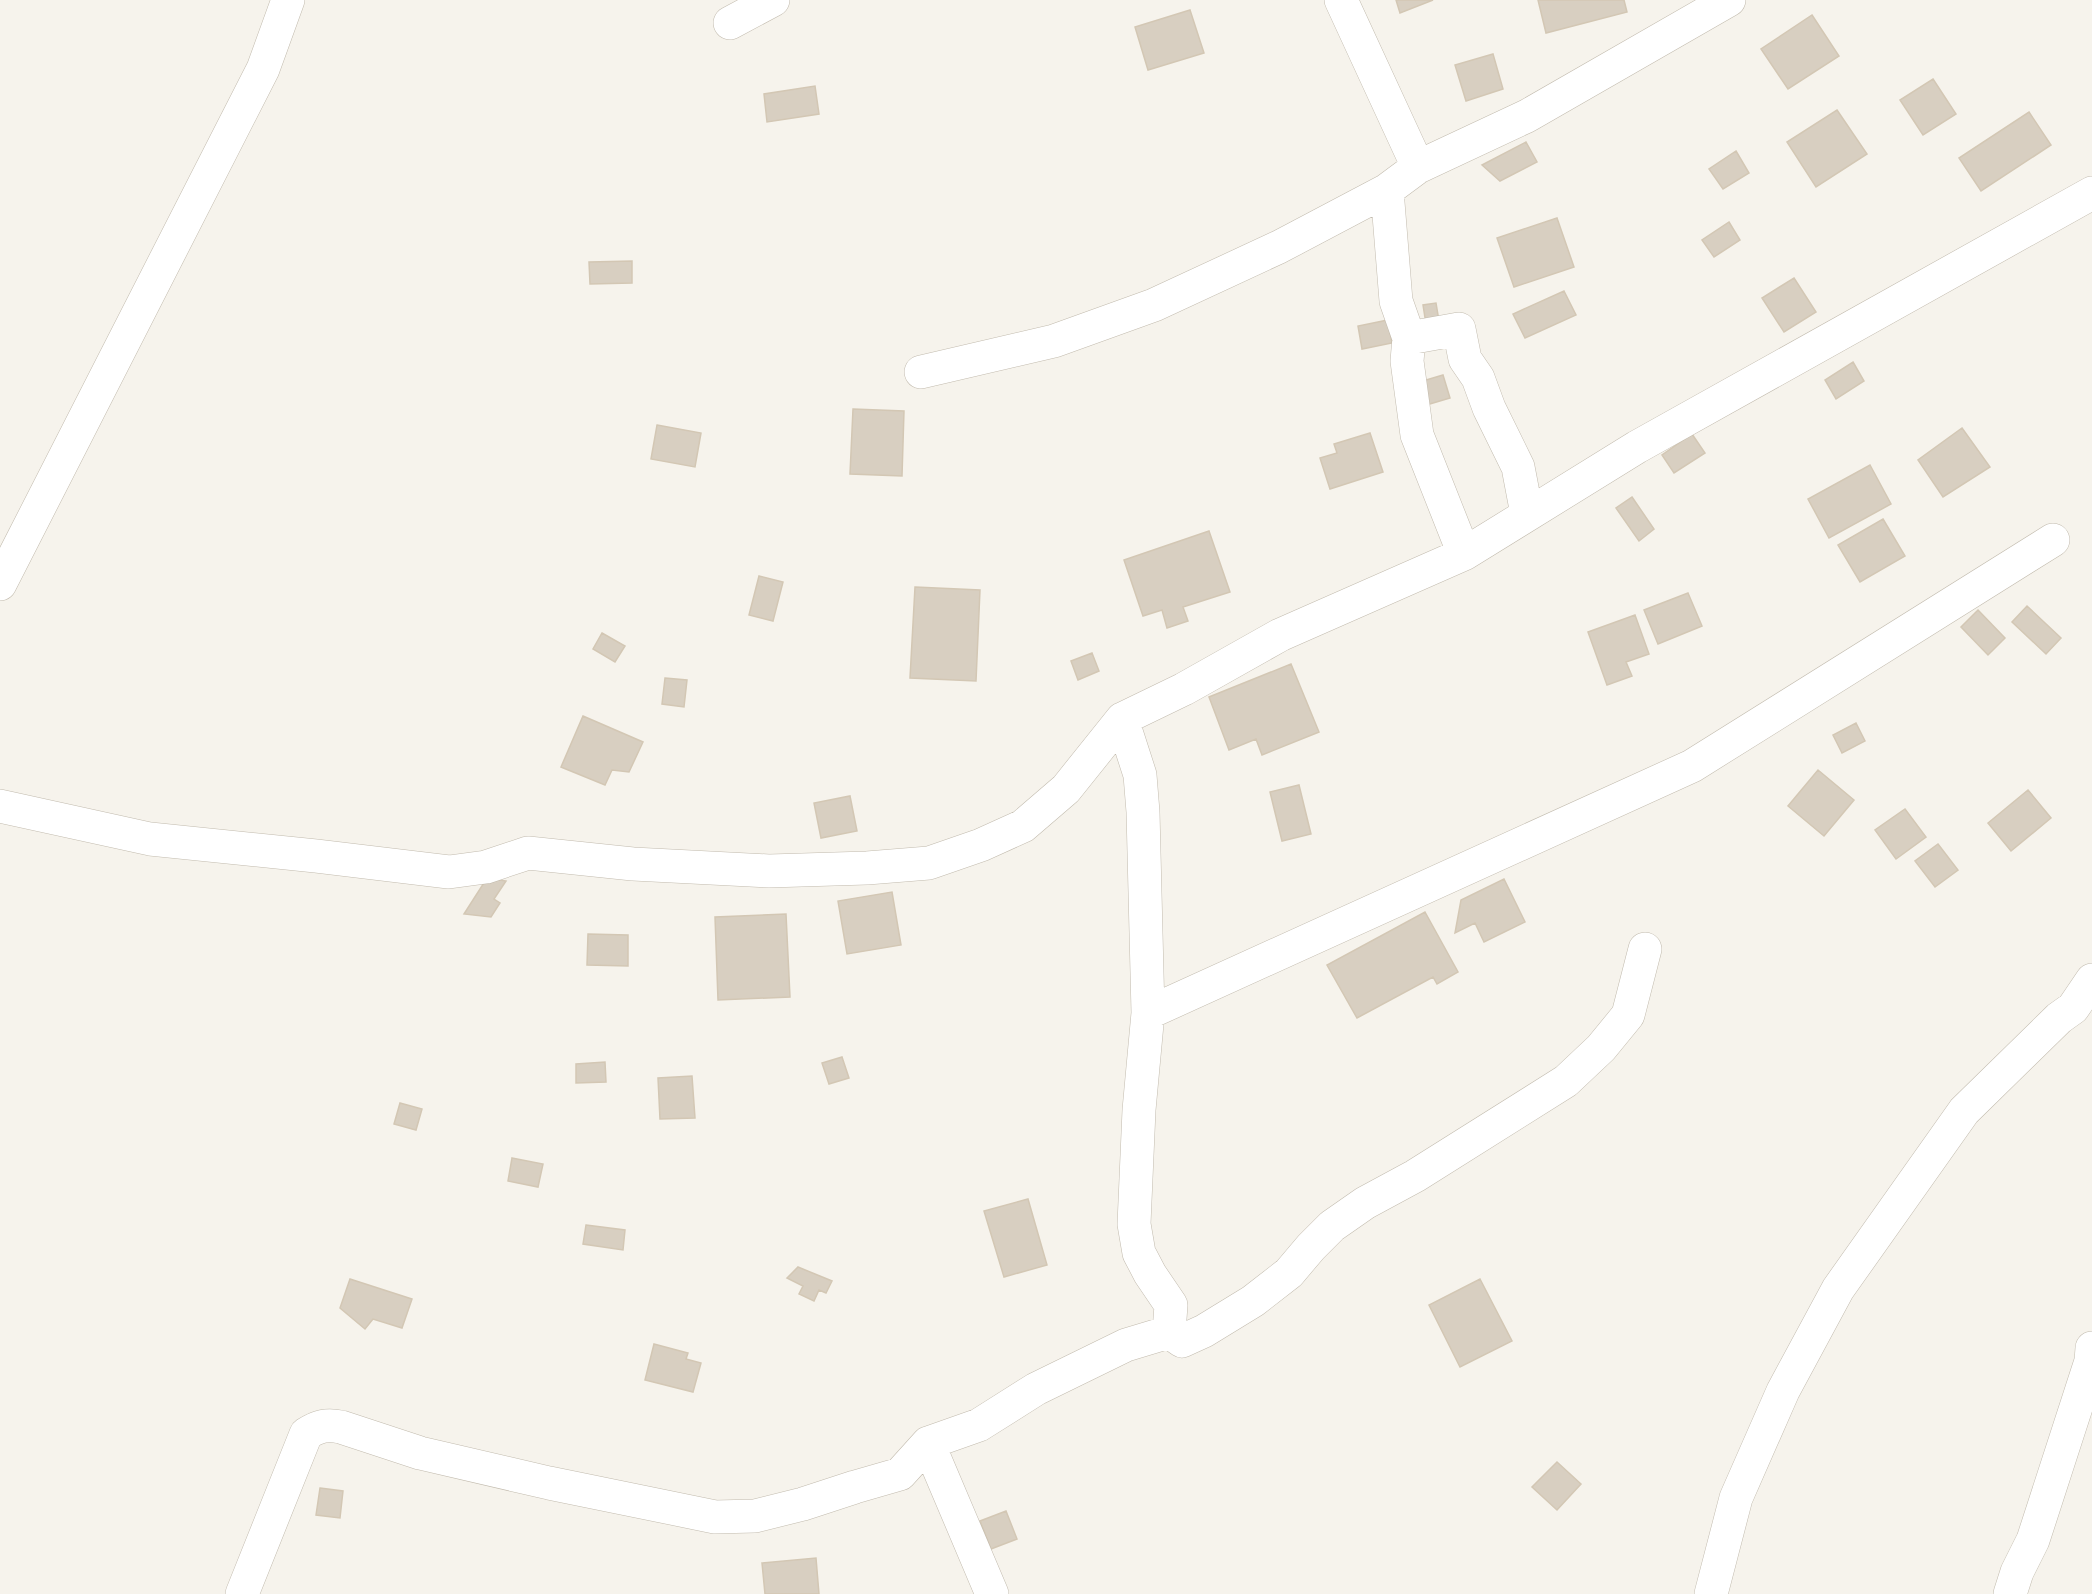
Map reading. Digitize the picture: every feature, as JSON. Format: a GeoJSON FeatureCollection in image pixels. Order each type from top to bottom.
{"type":"FeatureCollection","features":[{"type":"Feature","properties":{"kind":"street"},"geometry":{"type":"LineString","coordinates":[[0,584],[263,69],[288,0]]}},
{"type":"Feature","properties":{"kind":"street"},"geometry":{"type":"LineString","coordinates":[[730,23],[773,0]]}},
{"type":"Feature","properties":{"kind":"street"},"geometry":{"type":"LineString","coordinates":[[1341,0],[1418,167]]}},
{"type":"Feature","properties":{"kind":"street"},"geometry":{"type":"LineString","coordinates":[[921,372],[1054,341],[1154,305],[1279,247],[1388,190],[1418,167],[1527,116],[1729,0]]}},
{"type":"Feature","properties":{"kind":"street"},"geometry":{"type":"LineString","coordinates":[[1388,190],[1396,301],[1409,338],[1407,362],[1417,435],[1464,554]]}},
{"type":"Feature","properties":{"kind":"street"},"geometry":{"type":"LineString","coordinates":[[0,806],[150,839],[449,872],[486,867],[528,852],[633,864],[769,871],[929,863],[981,845],[1023,826],[1066,789],[1122,719],[1184,689],[1280,635],[1464,554],[1637,447],[2092,193]]}},
{"type":"Feature","properties":{"kind":"street"},"geometry":{"type":"LineString","coordinates":[[1409,338],[1459,329],[1466,359],[1478,378],[1489,408],[1518,467],[1527,514]]}},
{"type":"Feature","properties":{"kind":"street"},"geometry":{"type":"LineString","coordinates":[[1148,1013],[1692,766],[2053,540]]}},
{"type":"Feature","properties":{"kind":"street"},"geometry":{"type":"LineString","coordinates":[[1122,719],[1140,775],[1148,1013],[1139,1110],[1134,1224],[1139,1253],[1171,1305],[1169,1332]]}},
{"type":"Feature","properties":{"kind":"street"},"geometry":{"type":"LineString","coordinates":[[1169,1332],[1182,1341],[1226,1319],[1289,1273],[1332,1226],[1365,1203],[1415,1176],[1566,1081],[1601,1048],[1628,1015],[1645,949]]}},
{"type":"Feature","properties":{"kind":"street"},"geometry":{"type":"LineString","coordinates":[[1712,1594],[1736,1498],[1783,1391],[1838,1289],[1964,1111],[2059,1018],[2073,1008],[2092,980]]}},
{"type":"Feature","properties":{"kind":"street"},"geometry":{"type":"LineString","coordinates":[[242,1594],[306,1434],[317,1427],[331,1425],[341,1427],[420,1453],[549,1484],[715,1517],[755,1516],[803,1504],[900,1474],[928,1443],[979,1425],[1036,1389],[1126,1345],[1169,1332]]}},
{"type":"Feature","properties":{"kind":"street"},"geometry":{"type":"LineString","coordinates":[[2010,1594],[2017,1572],[2033,1540],[2091,1361],[2092,1348]]}},
{"type":"Feature","properties":{"kind":"street"},"geometry":{"type":"LineString","coordinates":[[928,1443],[992,1594]]}},
{"type":"Feature","properties":{"kind":"building"},"geometry":{"type":"Polygon","coordinates":[[[1396,0],[1433,0],[1400,13],[1396,0]]]}},
{"type":"Feature","properties":{"kind":"building"},"geometry":{"type":"Polygon","coordinates":[[[1538,0],[1624,0],[1627,12],[1546,33],[1538,0]]]}},
{"type":"Feature","properties":{"kind":"building"},"geometry":{"type":"Polygon","coordinates":[[[1190,10],[1204,53],[1148,70],[1135,27],[1190,10]]]}},
{"type":"Feature","properties":{"kind":"building"},"geometry":{"type":"Polygon","coordinates":[[[1812,15],[1839,56],[1788,89],[1761,49],[1812,15]]]}},
{"type":"Feature","properties":{"kind":"building"},"geometry":{"type":"Polygon","coordinates":[[[1493,54],[1503,89],[1466,101],[1455,65],[1493,54]]]}},
{"type":"Feature","properties":{"kind":"building"},"geometry":{"type":"Polygon","coordinates":[[[1933,79],[1956,114],[1923,135],[1900,100],[1933,79]]]}},
{"type":"Feature","properties":{"kind":"building"},"geometry":{"type":"Polygon","coordinates":[[[815,86],[819,114],[767,122],[764,94],[815,86]]]}},
{"type":"Feature","properties":{"kind":"building"},"geometry":{"type":"Polygon","coordinates":[[[1837,110],[1867,154],[1816,187],[1787,142],[1837,110]]]}},
{"type":"Feature","properties":{"kind":"building"},"geometry":{"type":"Polygon","coordinates":[[[2029,112],[2051,145],[1981,191],[1959,158],[2029,112]]]}},
{"type":"Feature","properties":{"kind":"building"},"geometry":{"type":"Polygon","coordinates":[[[1526,142],[1537,162],[1500,181],[1482,165],[1526,142]]]}},
{"type":"Feature","properties":{"kind":"building"},"geometry":{"type":"Polygon","coordinates":[[[1736,151],[1749,173],[1723,189],[1709,169],[1736,151]]]}},
{"type":"Feature","properties":{"kind":"building"},"geometry":{"type":"Polygon","coordinates":[[[1557,218],[1574,267],[1514,287],[1497,238],[1557,218]]]}},
{"type":"Feature","properties":{"kind":"building"},"geometry":{"type":"Polygon","coordinates":[[[1729,222],[1740,240],[1714,257],[1702,240],[1729,222]]]}},
{"type":"Feature","properties":{"kind":"building"},"geometry":{"type":"Polygon","coordinates":[[[632,261],[632,283],[590,284],[589,262],[632,261]]]}},
{"type":"Feature","properties":{"kind":"building"},"geometry":{"type":"Polygon","coordinates":[[[1794,278],[1816,312],[1784,332],[1762,298],[1794,278]]]}},
{"type":"Feature","properties":{"kind":"building"},"geometry":{"type":"Polygon","coordinates":[[[1564,291],[1576,315],[1525,338],[1513,314],[1564,291]]]}},
{"type":"Feature","properties":{"kind":"building"},"geometry":{"type":"Polygon","coordinates":[[[1436,303],[1439,321],[1426,324],[1423,305],[1436,303]]]}},
{"type":"Feature","properties":{"kind":"building"},"geometry":{"type":"Polygon","coordinates":[[[1388,320],[1392,343],[1362,349],[1358,326],[1388,320]]]}},
{"type":"Feature","properties":{"kind":"building"},"geometry":{"type":"Polygon","coordinates":[[[1853,362],[1864,381],[1836,399],[1825,380],[1853,362]]]}},
{"type":"Feature","properties":{"kind":"building"},"geometry":{"type":"Polygon","coordinates":[[[1443,375],[1450,398],[1423,406],[1416,383],[1443,375]]]}},
{"type":"Feature","properties":{"kind":"building"},"geometry":{"type":"Polygon","coordinates":[[[853,409],[904,411],[902,476],[850,474],[853,409]]]}},
{"type":"Feature","properties":{"kind":"building"},"geometry":{"type":"Polygon","coordinates":[[[657,425],[701,433],[695,467],[651,459],[657,425]]]}},
{"type":"Feature","properties":{"kind":"building"},"geometry":{"type":"Polygon","coordinates":[[[1962,428],[1990,467],[1943,497],[1918,460],[1962,428]]]}},
{"type":"Feature","properties":{"kind":"building"},"geometry":{"type":"Polygon","coordinates":[[[1370,433],[1383,472],[1330,489],[1320,458],[1337,453],[1334,444],[1370,433]]]}},
{"type":"Feature","properties":{"kind":"building"},"geometry":{"type":"Polygon","coordinates":[[[1692,434],[1705,453],[1674,473],[1662,455],[1692,434]]]}},
{"type":"Feature","properties":{"kind":"building"},"geometry":{"type":"Polygon","coordinates":[[[1870,465],[1891,504],[1829,538],[1808,499],[1870,465]]]}},
{"type":"Feature","properties":{"kind":"building"},"geometry":{"type":"Polygon","coordinates":[[[1632,497],[1654,529],[1639,541],[1616,508],[1632,497]]]}},
{"type":"Feature","properties":{"kind":"building"},"geometry":{"type":"Polygon","coordinates":[[[1883,519],[1905,556],[1860,582],[1838,545],[1883,519]]]}},
{"type":"Feature","properties":{"kind":"building"},"geometry":{"type":"Polygon","coordinates":[[[1209,531],[1230,592],[1183,607],[1188,621],[1167,628],[1162,610],[1143,616],[1124,560],[1209,531]]]}},
{"type":"Feature","properties":{"kind":"building"},"geometry":{"type":"Polygon","coordinates":[[[759,576],[783,582],[773,621],[749,615],[759,576]]]}},
{"type":"Feature","properties":{"kind":"building"},"geometry":{"type":"Polygon","coordinates":[[[915,587],[980,590],[976,681],[910,678],[915,587]]]}},
{"type":"Feature","properties":{"kind":"building"},"geometry":{"type":"Polygon","coordinates":[[[1688,593],[1702,626],[1658,644],[1644,610],[1688,593]]]}},
{"type":"Feature","properties":{"kind":"building"},"geometry":{"type":"Polygon","coordinates":[[[2027,606],[2061,638],[2046,654],[2012,622],[2027,606]]]}},
{"type":"Feature","properties":{"kind":"building"},"geometry":{"type":"Polygon","coordinates":[[[1978,610],[2005,638],[1988,655],[1961,627],[1978,610]]]}},
{"type":"Feature","properties":{"kind":"building"},"geometry":{"type":"Polygon","coordinates":[[[1635,615],[1649,654],[1626,662],[1632,676],[1607,685],[1588,632],[1635,615]]]}},
{"type":"Feature","properties":{"kind":"building"},"geometry":{"type":"Polygon","coordinates":[[[602,633],[625,646],[615,662],[593,649],[602,633]]]}},
{"type":"Feature","properties":{"kind":"building"},"geometry":{"type":"Polygon","coordinates":[[[1092,653],[1099,671],[1078,680],[1071,661],[1092,653]]]}},
{"type":"Feature","properties":{"kind":"building"},"geometry":{"type":"Polygon","coordinates":[[[1291,664],[1319,732],[1262,755],[1256,739],[1229,750],[1209,697],[1291,664]]]}},
{"type":"Feature","properties":{"kind":"building"},"geometry":{"type":"Polygon","coordinates":[[[665,678],[687,680],[684,707],[662,704],[665,678]]]}},
{"type":"Feature","properties":{"kind":"building"},"geometry":{"type":"Polygon","coordinates":[[[583,716],[643,742],[629,772],[612,770],[605,785],[561,767],[583,716]]]}},
{"type":"Feature","properties":{"kind":"building"},"geometry":{"type":"Polygon","coordinates":[[[1856,723],[1865,741],[1842,753],[1833,735],[1856,723]]]}},
{"type":"Feature","properties":{"kind":"building"},"geometry":{"type":"Polygon","coordinates":[[[1818,770],[1854,800],[1824,836],[1788,806],[1818,770]]]}},
{"type":"Feature","properties":{"kind":"building"},"geometry":{"type":"Polygon","coordinates":[[[1299,785],[1311,834],[1282,841],[1270,792],[1299,785]]]}},
{"type":"Feature","properties":{"kind":"building"},"geometry":{"type":"Polygon","coordinates":[[[2028,790],[2051,818],[2011,851],[1988,823],[2028,790]]]}},
{"type":"Feature","properties":{"kind":"building"},"geometry":{"type":"Polygon","coordinates":[[[850,796],[857,831],[821,838],[814,803],[850,796]]]}},
{"type":"Feature","properties":{"kind":"building"},"geometry":{"type":"Polygon","coordinates":[[[1905,809],[1926,837],[1896,859],[1875,830],[1905,809]]]}},
{"type":"Feature","properties":{"kind":"building"},"geometry":{"type":"Polygon","coordinates":[[[1938,844],[1958,870],[1935,887],[1915,861],[1938,844]]]}},
{"type":"Feature","properties":{"kind":"building"},"geometry":{"type":"Polygon","coordinates":[[[487,878],[506,881],[494,899],[500,903],[491,917],[464,914],[487,878]]]}},
{"type":"Feature","properties":{"kind":"building"},"geometry":{"type":"Polygon","coordinates":[[[1504,879],[1525,922],[1484,942],[1475,923],[1455,933],[1461,900],[1504,879]]]}},
{"type":"Feature","properties":{"kind":"building"},"geometry":{"type":"Polygon","coordinates":[[[892,892],[901,945],[847,954],[838,901],[892,892]]]}},
{"type":"Feature","properties":{"kind":"building"},"geometry":{"type":"Polygon","coordinates":[[[1425,912],[1458,972],[1437,984],[1433,977],[1357,1018],[1327,965],[1425,912]]]}},
{"type":"Feature","properties":{"kind":"building"},"geometry":{"type":"Polygon","coordinates":[[[786,914],[790,997],[718,1000],[715,917],[786,914]]]}},
{"type":"Feature","properties":{"kind":"building"},"geometry":{"type":"Polygon","coordinates":[[[588,934],[628,935],[628,966],[587,965],[588,934]]]}},
{"type":"Feature","properties":{"kind":"building"},"geometry":{"type":"Polygon","coordinates":[[[842,1057],[849,1078],[829,1084],[822,1063],[842,1057]]]}},
{"type":"Feature","properties":{"kind":"building"},"geometry":{"type":"Polygon","coordinates":[[[605,1062],[606,1082],[576,1083],[576,1064],[605,1062]]]}},
{"type":"Feature","properties":{"kind":"building"},"geometry":{"type":"Polygon","coordinates":[[[692,1076],[695,1118],[660,1119],[658,1078],[692,1076]]]}},
{"type":"Feature","properties":{"kind":"building"},"geometry":{"type":"Polygon","coordinates":[[[400,1103],[422,1109],[416,1130],[394,1124],[400,1103]]]}},
{"type":"Feature","properties":{"kind":"building"},"geometry":{"type":"Polygon","coordinates":[[[512,1158],[543,1164],[538,1187],[508,1181],[512,1158]]]}},
{"type":"Feature","properties":{"kind":"building"},"geometry":{"type":"Polygon","coordinates":[[[1028,1199],[1047,1265],[1004,1277],[984,1211],[1028,1199]]]}},
{"type":"Feature","properties":{"kind":"building"},"geometry":{"type":"Polygon","coordinates":[[[586,1225],[625,1230],[623,1250],[583,1244],[586,1225]]]}},
{"type":"Feature","properties":{"kind":"building"},"geometry":{"type":"Polygon","coordinates":[[[798,1267],[832,1281],[826,1293],[819,1290],[814,1301],[799,1294],[803,1286],[787,1278],[798,1267]]]}},
{"type":"Feature","properties":{"kind":"building"},"geometry":{"type":"Polygon","coordinates":[[[350,1279],[412,1299],[402,1328],[373,1319],[365,1329],[340,1308],[350,1279]]]}},
{"type":"Feature","properties":{"kind":"building"},"geometry":{"type":"Polygon","coordinates":[[[1480,1279],[1512,1341],[1460,1367],[1429,1305],[1480,1279]]]}},
{"type":"Feature","properties":{"kind":"building"},"geometry":{"type":"Polygon","coordinates":[[[654,1344],[688,1353],[686,1359],[701,1363],[693,1392],[645,1380],[654,1344]]]}},
{"type":"Feature","properties":{"kind":"building"},"geometry":{"type":"Polygon","coordinates":[[[1557,1462],[1581,1484],[1557,1510],[1532,1487],[1557,1462]]]}},
{"type":"Feature","properties":{"kind":"building"},"geometry":{"type":"Polygon","coordinates":[[[320,1488],[343,1491],[340,1518],[316,1515],[320,1488]]]}},
{"type":"Feature","properties":{"kind":"building"},"geometry":{"type":"Polygon","coordinates":[[[1006,1511],[1017,1539],[991,1549],[980,1521],[1006,1511]]]}},
{"type":"Feature","properties":{"kind":"building"},"geometry":{"type":"Polygon","coordinates":[[[816,1558],[819,1594],[765,1594],[762,1563],[816,1558]]]}}]}
